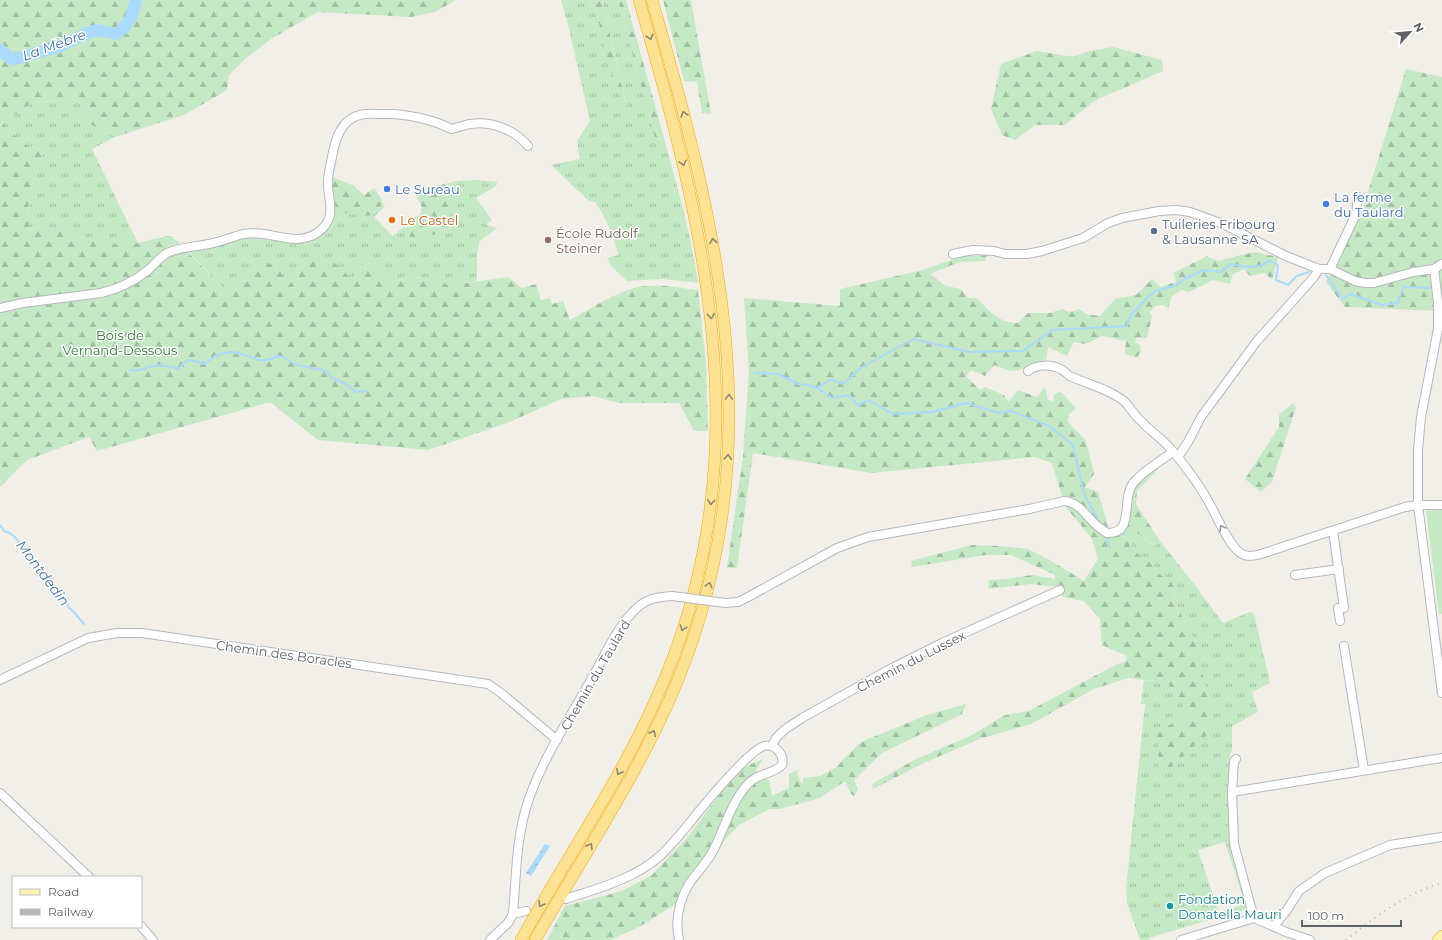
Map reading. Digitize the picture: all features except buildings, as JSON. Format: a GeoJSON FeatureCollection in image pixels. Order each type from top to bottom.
{"type":"FeatureCollection","features":[{"type":"Feature","properties":{"kind":"highway"},"geometry":{"type":"LineString","coordinates":[[520,940],[624,762],[650,713],[671,662],[688,611],[704,546],[711,504],[716,435],[715,357],[706,277],[685,169],[639,0]]}},
{"type":"Feature","properties":{"kind":"highway"},"geometry":{"type":"LineString","coordinates":[[535,940],[635,768],[661,718],[683,666],[700,614],[714,561],[724,502],[729,436],[728,357],[719,280],[698,166],[652,0]]}},
{"type":"Feature","properties":{"kind":"main road"},"geometry":{"type":"LineString","coordinates":[[1438,940],[1442,936]]}},
{"type":"Feature","properties":{"kind":"street"},"geometry":{"type":"LineString","coordinates":[[0,308],[23,303],[102,294],[114,290],[137,278],[166,254],[185,247],[209,244],[243,234],[257,233],[296,240],[308,238],[318,232],[326,223],[331,211],[328,176],[338,135],[342,126],[351,119],[360,115],[396,113],[439,124],[451,130],[469,124],[482,123],[495,125],[510,130],[522,139],[528,146]]}},
{"type":"Feature","properties":{"kind":"street"},"geometry":{"type":"LineString","coordinates":[[1330,269],[1356,214],[1358,197]]}},
{"type":"Feature","properties":{"kind":"street"},"geometry":{"type":"LineString","coordinates":[[953,254],[973,250],[1005,254],[1027,254],[1042,251],[1083,238],[1108,223],[1122,218],[1159,211],[1177,210],[1190,212],[1223,224],[1268,248],[1319,269],[1330,269],[1355,281],[1374,283],[1413,272],[1434,269],[1442,264]]}},
{"type":"Feature","properties":{"kind":"street"},"geometry":{"type":"LineString","coordinates":[[1175,454],[1188,442],[1201,417],[1257,341],[1314,277],[1319,269]]}},
{"type":"Feature","properties":{"kind":"street"},"geometry":{"type":"LineString","coordinates":[[1434,269],[1437,293],[1438,329],[1424,399],[1418,450],[1418,505],[1442,693]]}},
{"type":"Feature","properties":{"kind":"street"},"geometry":{"type":"LineString","coordinates":[[1028,371],[1034,367],[1044,365],[1053,366],[1062,370],[1070,377],[1104,389],[1125,402],[1138,419],[1175,454],[1207,498],[1233,546],[1238,552],[1247,556],[1261,554],[1405,508],[1418,505],[1442,505]]}},
{"type":"Feature","properties":{"kind":"street","name":"Chemin du Taulard"},"geometry":{"type":"LineString","coordinates":[[513,914],[520,836],[526,809],[536,781],[615,636],[639,606],[656,597],[672,596],[725,603],[738,602],[838,548],[868,537],[1029,509],[1064,501],[1074,503],[1079,506],[1095,524],[1107,533],[1114,533],[1123,527],[1130,490],[1134,482],[1154,465],[1175,454]]}},
{"type":"Feature","properties":{"kind":"street"},"geometry":{"type":"LineString","coordinates":[[1333,531],[1344,608],[1338,608],[1340,621]]}},
{"type":"Feature","properties":{"kind":"street"},"geometry":{"type":"LineString","coordinates":[[1295,575],[1338,569]]}},
{"type":"Feature","properties":{"kind":"street","name":"Chemin du Lussex"},"geometry":{"type":"LineString","coordinates":[[772,746],[776,738],[784,730],[802,718],[888,670],[942,643],[1060,590]]}},
{"type":"Feature","properties":{"kind":"street","name":"Chemin des Boracles"},"geometry":{"type":"LineString","coordinates":[[0,680],[88,638],[117,633],[142,634],[488,684],[501,693],[557,740]]}},
{"type":"Feature","properties":{"kind":"street"},"geometry":{"type":"LineString","coordinates":[[1344,646],[1364,770]]}},
{"type":"Feature","properties":{"kind":"street"},"geometry":{"type":"LineString","coordinates":[[566,899],[628,876],[643,869],[658,858],[676,840],[710,797],[737,768],[761,748],[772,746],[779,751],[782,759],[782,765],[777,769],[754,778],[740,793],[713,852],[685,893],[678,918],[677,928],[680,940]]}},
{"type":"Feature","properties":{"kind":"street"},"geometry":{"type":"LineString","coordinates":[[1232,792],[1442,758]]}},
{"type":"Feature","properties":{"kind":"street"},"geometry":{"type":"LineString","coordinates":[[1236,759],[1234,762],[1232,792],[1234,844],[1254,918]]}},
{"type":"Feature","properties":{"kind":"street"},"geometry":{"type":"LineString","coordinates":[[0,793],[88,876]]}},
{"type":"Feature","properties":{"kind":"street"},"geometry":{"type":"LineString","coordinates":[[1274,926],[1287,910],[1299,891],[1325,873],[1390,845],[1442,836]]}},
{"type":"Feature","properties":{"kind":"street"},"geometry":{"type":"LineString","coordinates":[[490,940],[508,923],[513,914],[526,911]]}},
{"type":"Feature","properties":{"kind":"street"},"geometry":{"type":"LineString","coordinates":[[1180,940],[1254,918],[1310,940]]}},
{"type":"Feature","properties":{"kind":"street"},"geometry":{"type":"LineString","coordinates":[[142,927],[153,940]]}},
{"type":"Feature","properties":{"kind":"green space","name":"Bois de Vernand-Dessous"},"geometry":{"type":"Polygon","coordinates":[[[0,0],[456,0],[435,12],[411,17],[318,12],[271,39],[246,58],[229,75],[227,90],[184,115],[115,137],[88,123],[79,99],[32,103],[2,122],[22,143],[44,152],[28,195],[29,228],[64,232],[103,244],[138,243],[166,236],[173,237],[223,288],[246,280],[251,259],[278,266],[288,286],[307,262],[330,259],[352,279],[366,261],[393,281],[416,277],[452,285],[508,277],[522,288],[536,284],[541,300],[550,298],[552,304],[563,301],[570,320],[607,299],[627,290],[646,286],[672,286],[698,290],[706,363],[708,431],[694,431],[679,403],[619,403],[593,396],[561,399],[507,423],[428,450],[318,440],[270,402],[97,451],[89,437],[27,460],[0,487],[0,0]]]}},
{"type":"Feature","properties":{"kind":"green space"},"geometry":{"type":"Polygon","coordinates":[[[561,0],[590,0],[598,19],[627,107],[602,0],[618,0],[656,140],[664,138],[688,228],[698,283],[663,279],[627,281],[611,266],[607,258],[618,255],[612,234],[599,208],[595,202],[589,201],[551,165],[580,159],[577,141],[590,121],[561,0]]]}},
{"type":"Feature","properties":{"kind":"green space"},"geometry":{"type":"Polygon","coordinates":[[[590,0],[602,0],[627,109],[614,86],[598,19],[590,0]]]}},
{"type":"Feature","properties":{"kind":"green space"},"geometry":{"type":"Polygon","coordinates":[[[618,0],[626,0],[664,138],[656,141],[618,0]]]}},
{"type":"Feature","properties":{"kind":"green space"},"geometry":{"type":"Polygon","coordinates":[[[663,0],[691,0],[711,114],[702,113],[697,82],[684,81],[663,0]]]}},
{"type":"Feature","properties":{"kind":"green space"},"geometry":{"type":"Polygon","coordinates":[[[1113,47],[1162,60],[1163,71],[1094,101],[1065,125],[1035,125],[1015,140],[1002,135],[991,109],[1001,64],[1037,51],[1073,57],[1089,51],[1113,47]]]}},
{"type":"Feature","properties":{"kind":"green space"},"geometry":{"type":"Polygon","coordinates":[[[1406,69],[1442,77],[1442,311],[1345,307],[1326,282],[1363,208],[1406,69]]]}},
{"type":"Feature","properties":{"kind":"green space"},"geometry":{"type":"Polygon","coordinates":[[[79,99],[88,123],[115,137],[92,149],[138,243],[103,244],[64,232],[29,228],[28,195],[44,152],[22,143],[2,122],[32,103],[79,99]]]}},
{"type":"Feature","properties":{"kind":"green space"},"geometry":{"type":"Polygon","coordinates":[[[331,177],[353,185],[364,195],[374,188],[383,204],[372,215],[363,216],[333,211],[331,177]]]}},
{"type":"Feature","properties":{"kind":"green space"},"geometry":{"type":"Polygon","coordinates":[[[476,180],[497,182],[496,186],[476,198],[492,220],[486,225],[497,228],[480,241],[477,254],[477,281],[452,285],[416,277],[392,281],[366,261],[352,279],[307,262],[288,286],[251,259],[246,280],[223,288],[187,250],[257,235],[309,241],[333,211],[372,215],[383,204],[385,206],[374,217],[393,236],[402,228],[417,243],[452,204],[445,184],[455,181],[476,180]]]}},
{"type":"Feature","properties":{"kind":"green space"},"geometry":{"type":"Polygon","coordinates":[[[445,184],[452,204],[448,227],[417,243],[402,228],[407,222],[420,215],[422,207],[415,193],[445,184]]]}},
{"type":"Feature","properties":{"kind":"green space"},"geometry":{"type":"Polygon","coordinates":[[[1254,252],[1278,257],[1272,280],[1265,273],[1250,276],[1244,269],[1233,274],[1230,284],[1213,280],[1189,292],[1182,290],[1172,296],[1168,308],[1162,305],[1155,306],[1149,312],[1152,316],[1147,338],[1136,338],[1135,342],[1140,345],[1141,352],[1137,357],[1125,353],[1126,341],[1103,336],[1085,344],[1074,342],[1067,356],[1048,347],[1046,360],[1020,370],[1010,371],[994,365],[985,376],[971,370],[966,376],[980,390],[985,387],[1004,395],[1008,402],[1018,390],[1037,397],[1045,387],[1048,400],[1053,402],[1054,394],[1061,392],[1076,408],[1069,414],[1068,422],[1086,441],[1094,474],[1085,487],[1098,492],[1111,536],[1123,533],[1136,552],[1154,565],[1156,573],[1168,578],[1175,588],[1174,601],[1195,641],[1211,711],[1208,734],[1167,771],[1159,768],[1157,731],[1187,716],[1179,697],[1166,682],[1128,678],[1094,689],[1031,724],[982,738],[924,763],[873,789],[872,784],[914,760],[970,736],[1005,715],[1029,711],[1117,664],[1125,662],[1127,656],[1102,645],[1100,619],[1084,601],[1063,597],[1060,587],[1030,584],[988,589],[989,580],[1032,575],[1055,579],[1055,575],[1011,555],[985,555],[912,567],[911,561],[972,545],[999,546],[1028,549],[1050,560],[1084,581],[1098,559],[1092,539],[1065,506],[1052,463],[1035,457],[871,473],[753,453],[737,568],[727,568],[743,456],[749,369],[744,298],[840,306],[840,289],[923,270],[963,256],[987,255],[985,261],[959,262],[930,274],[946,286],[961,289],[968,298],[977,298],[990,312],[1005,321],[1018,323],[1028,313],[1050,313],[1062,309],[1070,312],[1079,309],[1086,314],[1100,316],[1115,299],[1136,295],[1152,279],[1160,287],[1176,282],[1173,273],[1207,256],[1218,261],[1254,252]]]}},
{"type":"Feature","properties":{"kind":"green space"},"geometry":{"type":"Polygon","coordinates":[[[1293,403],[1296,407],[1272,482],[1261,492],[1245,479],[1279,427],[1279,415],[1293,403]]]}},
{"type":"Feature","properties":{"kind":"green space"},"geometry":{"type":"Polygon","coordinates":[[[1158,465],[1159,468],[1137,491],[1136,504],[1160,541],[1156,546],[1127,526],[1133,489],[1153,468],[1158,465]]]}},
{"type":"Feature","properties":{"kind":"green space"},"geometry":{"type":"Polygon","coordinates":[[[1442,510],[1442,614],[1439,614],[1426,511],[1442,510]]]}},
{"type":"Feature","properties":{"kind":"green space"},"geometry":{"type":"Polygon","coordinates":[[[1127,526],[1155,546],[1160,541],[1223,623],[1250,612],[1254,613],[1270,683],[1252,692],[1258,712],[1232,726],[1232,749],[1230,757],[1228,796],[1233,852],[1253,907],[1149,938],[1150,940],[1140,940],[1127,903],[1126,888],[1145,704],[1141,704],[1144,680],[1166,682],[1179,697],[1187,716],[1208,734],[1195,641],[1174,601],[1175,588],[1168,578],[1156,573],[1153,564],[1136,552],[1123,533],[1127,526]],[[1225,842],[1198,850],[1219,913],[1245,904],[1225,842]]]}},
{"type":"Feature","properties":{"kind":"green space"},"geometry":{"type":"Polygon","coordinates":[[[966,704],[962,714],[882,753],[854,780],[858,789],[854,796],[851,794],[845,781],[820,798],[780,809],[769,809],[739,825],[723,842],[694,884],[673,906],[639,927],[610,940],[547,940],[565,906],[622,891],[652,875],[687,838],[723,790],[742,768],[763,759],[756,770],[758,778],[769,780],[772,796],[789,788],[789,774],[797,770],[800,782],[803,783],[803,778],[820,776],[835,768],[861,742],[927,715],[966,704]]]}},
{"type":"Feature","properties":{"kind":"water"},"geometry":{"type":"Polygon","coordinates":[[[545,844],[550,846],[531,876],[526,873],[545,844]]]}},
{"type":"Feature","properties":{"kind":"waterway","name":"La Mèbre"},"geometry":{"type":"LineString","coordinates":[[0,50],[10,58],[15,59],[58,47],[97,30],[116,34],[127,24],[136,0]]}},
{"type":"Feature","properties":{"kind":"waterway"},"geometry":{"type":"LineString","coordinates":[[817,388],[829,380],[843,384],[859,369],[913,339],[970,352],[1023,351],[1052,330],[1127,326],[1131,315],[1156,291],[1177,285],[1184,279],[1204,270],[1221,272],[1231,264],[1245,267],[1256,267],[1261,266],[1269,260],[1278,265],[1276,280],[1288,285],[1297,276],[1309,272]]}},
{"type":"Feature","properties":{"kind":"waterway"},"geometry":{"type":"LineString","coordinates":[[1326,275],[1343,299],[1350,294],[1382,305],[1398,303],[1403,287],[1434,287]]}},
{"type":"Feature","properties":{"kind":"waterway"},"geometry":{"type":"LineString","coordinates":[[130,370],[133,371],[153,366],[168,366],[178,369],[186,361],[191,360],[204,364],[217,355],[230,352],[260,360],[268,360],[278,356],[283,357],[297,365],[326,371],[332,378],[344,383],[356,392],[366,391]]}},
{"type":"Feature","properties":{"kind":"waterway"},"geometry":{"type":"LineString","coordinates":[[754,373],[778,374],[798,384],[817,388],[832,398],[849,395],[858,405],[868,400],[893,414],[932,412],[966,403],[999,413],[1011,411],[1049,426],[1073,445],[1084,494],[1100,524]]}},
{"type":"Feature","properties":{"kind":"waterway","name":"Montdedin"},"geometry":{"type":"LineString","coordinates":[[0,525],[5,532],[8,532],[15,537],[21,545],[25,547],[29,555],[36,561],[41,570],[49,577],[53,585],[57,587],[64,596],[69,608],[84,624]]}},
{"type":"Feature","properties":{"kind":"waterway"},"geometry":{"type":"LineString","coordinates":[[1106,535],[1110,547]]}},
{"type":"Feature","properties":{"kind":"railway"},"geometry":{"type":"LineString","coordinates":[[1346,940],[1380,914],[1403,899],[1429,887],[1442,883]]}},
{"type":"Feature","properties":{"kind":"place","name":"Le Sureau"},"geometry":{"type":"Point","coordinates":[387,189]}},
{"type":"Feature","properties":{"kind":"place","name":"La ferme du Taulard"},"geometry":{"type":"Point","coordinates":[1326,204]}},
{"type":"Feature","properties":{"kind":"place","name":"Le Castel"},"geometry":{"type":"Point","coordinates":[392,220]}},
{"type":"Feature","properties":{"kind":"place","name":"Tuileries Fribourg & Lausanne SA"},"geometry":{"type":"Point","coordinates":[1154,231]}},
{"type":"Feature","properties":{"kind":"place","name":"École Rudolf Steiner"},"geometry":{"type":"Point","coordinates":[548,240]}},
{"type":"Feature","properties":{"kind":"place","name":"Fondation Donatella Mauri"},"geometry":{"type":"Point","coordinates":[1170,906]}}]}
